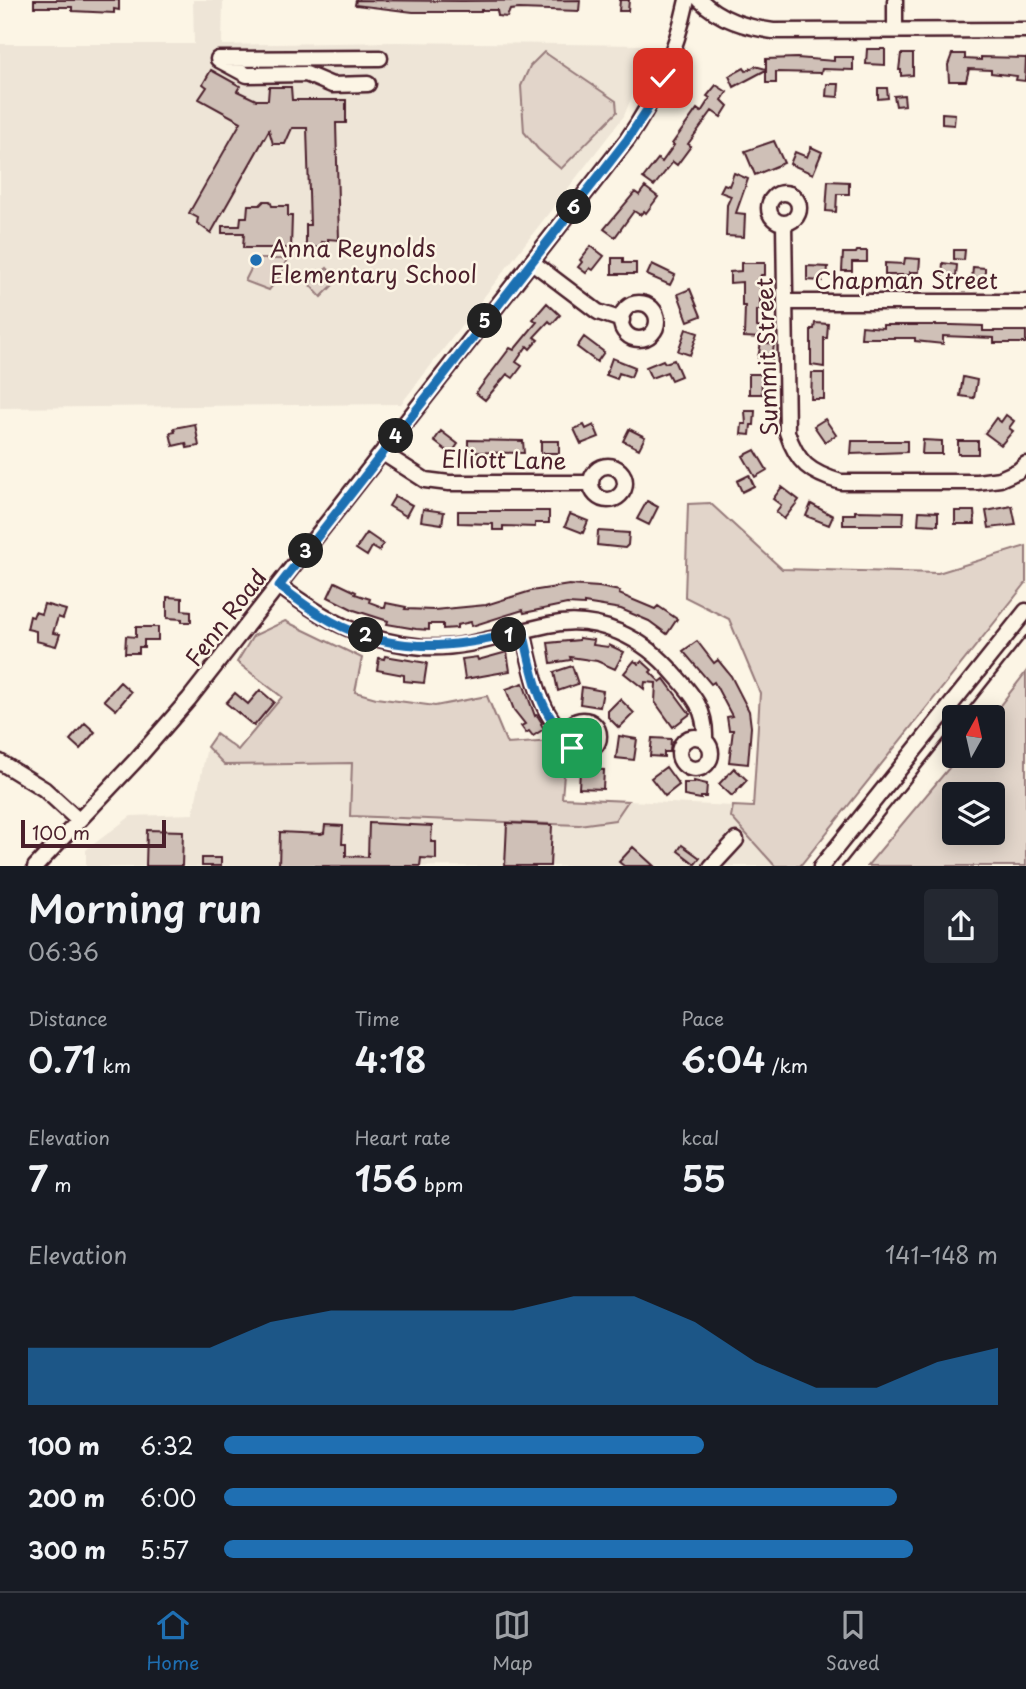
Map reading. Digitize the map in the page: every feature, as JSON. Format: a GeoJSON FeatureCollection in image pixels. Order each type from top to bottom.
{"type":"FeatureCollection","features":[{"type":"Feature","properties":{"kind":"street","name":"Fenn Road"},"geometry":{"type":"LineString","coordinates":[[35,866],[178,712],[627,140],[647,110],[670,60],[687,0]]}},
{"type":"Feature","properties":{"kind":"street"},"geometry":{"type":"LineString","coordinates":[[700,0],[723,17],[747,27],[773,31],[1026,30]]}},
{"type":"Feature","properties":{"kind":"street"},"geometry":{"type":"LineString","coordinates":[[895,0],[895,30]]}},
{"type":"Feature","properties":{"kind":"street"},"geometry":{"type":"LineString","coordinates":[[368,84],[332,85],[306,74],[247,75],[218,59],[380,58]]}},
{"type":"Feature","properties":{"kind":"street","name":"Summit Street"},"geometry":{"type":"LineString","coordinates":[[784,223],[787,432],[793,449],[805,465],[821,476],[841,482],[977,482],[1000,479],[1026,464]]}},
{"type":"Feature","properties":{"kind":"street"},"geometry":{"type":"LineString","coordinates":[[532,262],[598,312],[622,320]]}},
{"type":"Feature","properties":{"kind":"street","name":"Chapman Street"},"geometry":{"type":"LineString","coordinates":[[785,302],[1026,302]]}},
{"type":"Feature","properties":{"kind":"street","name":"Elliott Lane"},"geometry":{"type":"LineString","coordinates":[[383,453],[425,480],[437,482],[590,483]]}},
{"type":"Feature","properties":{"kind":"street"},"geometry":{"type":"LineString","coordinates":[[279,586],[319,615],[353,632],[389,642],[426,647],[455,646],[551,624],[582,622],[609,628],[634,638],[660,657],[696,702],[706,720],[705,739]]}},
{"type":"Feature","properties":{"kind":"street"},"geometry":{"type":"LineString","coordinates":[[821,866],[1026,611]]}},
{"type":"Feature","properties":{"kind":"street"},"geometry":{"type":"LineString","coordinates":[[523,631],[535,680],[547,711],[559,729],[567,733]]}},
{"type":"Feature","properties":{"kind":"street"},"geometry":{"type":"LineString","coordinates":[[0,762],[44,789],[78,820]]}},
{"type":"Feature","properties":{"kind":"street"},"geometry":{"type":"LineString","coordinates":[[710,866],[736,840]]}},
{"type":"Feature","properties":{"kind":"shaded area","name":"Anna Reynolds Elementary School"},"geometry":{"type":"Polygon","coordinates":[[[193,0],[223,0],[222,45],[395,42],[645,45],[638,81],[624,116],[401,404],[0,408],[0,44],[194,44],[193,0]]]}},
{"type":"Feature","properties":{"kind":"shaded area"},"geometry":{"type":"Polygon","coordinates":[[[544,52],[616,101],[617,112],[561,169],[538,149],[524,132],[521,86],[530,66],[544,52]]]}},
{"type":"Feature","properties":{"kind":"shaded area"},"geometry":{"type":"Polygon","coordinates":[[[256,259],[288,259],[269,290],[245,281],[256,259]]]}},
{"type":"Feature","properties":{"kind":"shaded area"},"geometry":{"type":"Polygon","coordinates":[[[327,268],[338,280],[321,297],[309,284],[327,268]]]}},
{"type":"Feature","properties":{"kind":"shaded area"},"geometry":{"type":"Polygon","coordinates":[[[710,503],[782,569],[938,573],[1026,546],[1026,583],[800,866],[775,866],[731,817],[733,806],[753,807],[760,693],[729,619],[685,597],[688,504],[710,503]]]}},
{"type":"Feature","properties":{"kind":"shaded area"},"geometry":{"type":"Polygon","coordinates":[[[285,621],[362,658],[355,692],[376,698],[435,706],[487,696],[507,744],[554,741],[565,762],[562,798],[628,801],[615,820],[579,825],[350,816],[352,763],[225,765],[207,747],[216,734],[238,750],[282,697],[237,662],[253,636],[285,621]]]}},
{"type":"Feature","properties":{"kind":"shaded area"},"geometry":{"type":"Polygon","coordinates":[[[1026,672],[1026,866],[867,866],[949,768],[1005,768],[1005,705],[1000,705],[1026,672]]]}},
{"type":"Feature","properties":{"kind":"shaded area"},"geometry":{"type":"Polygon","coordinates":[[[207,747],[225,765],[353,763],[350,816],[615,820],[628,801],[733,806],[731,818],[775,866],[86,866],[86,850],[131,816],[193,814],[207,747]]]}},
{"type":"Feature","properties":{"kind":"building"},"geometry":{"type":"Polygon","coordinates":[[[34,0],[119,0],[119,10],[114,9],[114,13],[72,11],[72,7],[34,7],[34,0]]]}},
{"type":"Feature","properties":{"kind":"building"},"geometry":{"type":"Polygon","coordinates":[[[356,0],[580,0],[579,11],[519,9],[510,10],[507,17],[498,16],[497,10],[413,12],[355,5],[356,0]]]}},
{"type":"Feature","properties":{"kind":"building"},"geometry":{"type":"Polygon","coordinates":[[[620,0],[629,0],[628,11],[619,11],[620,0]]]}},
{"type":"Feature","properties":{"kind":"building"},"geometry":{"type":"Polygon","coordinates":[[[867,49],[885,49],[885,65],[866,64],[867,49]]]}},
{"type":"Feature","properties":{"kind":"building"},"geometry":{"type":"Polygon","coordinates":[[[901,54],[913,54],[913,75],[901,76],[901,54]]]}},
{"type":"Feature","properties":{"kind":"building"},"geometry":{"type":"Polygon","coordinates":[[[952,54],[965,54],[965,59],[981,60],[981,57],[1026,58],[1025,81],[1016,80],[1017,76],[991,73],[991,70],[969,69],[966,81],[949,81],[948,65],[952,54]]]}},
{"type":"Feature","properties":{"kind":"building"},"geometry":{"type":"Polygon","coordinates":[[[834,57],[853,57],[853,70],[822,69],[821,73],[776,72],[776,83],[766,83],[766,70],[734,87],[729,76],[744,68],[746,71],[755,66],[766,69],[766,59],[834,61],[834,57]]]}},
{"type":"Feature","properties":{"kind":"building"},"geometry":{"type":"Polygon","coordinates":[[[211,70],[240,86],[237,91],[256,100],[268,100],[269,87],[291,87],[292,100],[346,100],[346,123],[336,123],[339,240],[328,239],[328,243],[322,242],[321,248],[306,247],[306,225],[310,225],[307,128],[292,128],[285,144],[273,144],[269,130],[211,233],[197,223],[198,218],[189,213],[241,122],[199,99],[207,87],[203,84],[211,70]]]}},
{"type":"Feature","properties":{"kind":"building"},"geometry":{"type":"Polygon","coordinates":[[[827,84],[839,84],[838,97],[826,96],[827,84]]]}},
{"type":"Feature","properties":{"kind":"building"},"geometry":{"type":"Polygon","coordinates":[[[716,85],[727,92],[722,100],[728,106],[721,117],[712,111],[688,144],[691,146],[677,165],[673,162],[654,186],[643,178],[658,159],[662,162],[697,109],[701,112],[710,98],[707,96],[716,85]]]}},
{"type":"Feature","properties":{"kind":"building"},"geometry":{"type":"Polygon","coordinates":[[[878,88],[887,88],[888,98],[878,99],[878,88]]]}},
{"type":"Feature","properties":{"kind":"building"},"geometry":{"type":"Polygon","coordinates":[[[904,95],[905,105],[896,106],[894,96],[904,95]]]}},
{"type":"Feature","properties":{"kind":"building"},"geometry":{"type":"Polygon","coordinates":[[[942,113],[955,114],[954,125],[942,124],[942,113]]]}},
{"type":"Feature","properties":{"kind":"building"},"geometry":{"type":"Polygon","coordinates":[[[774,141],[784,163],[755,175],[745,151],[774,141]]]}},
{"type":"Feature","properties":{"kind":"building"},"geometry":{"type":"Polygon","coordinates":[[[811,147],[822,152],[813,174],[790,164],[795,152],[807,157],[811,147]]]}},
{"type":"Feature","properties":{"kind":"building"},"geometry":{"type":"Polygon","coordinates":[[[734,173],[748,179],[736,213],[745,214],[744,237],[726,236],[727,205],[731,196],[720,192],[724,184],[729,186],[734,173]]]}},
{"type":"Feature","properties":{"kind":"building"},"geometry":{"type":"Polygon","coordinates":[[[828,181],[849,182],[849,194],[837,194],[836,212],[826,211],[828,181]]]}},
{"type":"Feature","properties":{"kind":"building"},"geometry":{"type":"Polygon","coordinates":[[[645,187],[658,197],[646,213],[644,211],[640,215],[634,211],[615,237],[604,229],[635,192],[639,195],[645,187]]]}},
{"type":"Feature","properties":{"kind":"building"},"geometry":{"type":"Polygon","coordinates":[[[264,201],[270,201],[272,206],[288,206],[288,216],[292,216],[291,248],[243,248],[244,233],[222,233],[222,226],[240,226],[241,217],[247,217],[248,205],[260,205],[264,201]]]}},
{"type":"Feature","properties":{"kind":"building"},"geometry":{"type":"Polygon","coordinates":[[[591,246],[604,256],[593,270],[590,268],[586,273],[578,267],[591,246]]]}},
{"type":"Feature","properties":{"kind":"building"},"geometry":{"type":"Polygon","coordinates":[[[954,250],[965,250],[964,260],[954,259],[954,250]]]}},
{"type":"Feature","properties":{"kind":"building"},"geometry":{"type":"Polygon","coordinates":[[[867,251],[867,262],[852,262],[852,271],[842,271],[843,253],[867,251]]]}},
{"type":"Feature","properties":{"kind":"building"},"geometry":{"type":"Polygon","coordinates":[[[612,258],[623,258],[623,263],[636,263],[636,274],[612,274],[612,258]]]}},
{"type":"Feature","properties":{"kind":"building"},"geometry":{"type":"Polygon","coordinates":[[[905,258],[920,259],[919,272],[910,272],[910,275],[885,275],[885,263],[904,264],[905,258]]]}},
{"type":"Feature","properties":{"kind":"building"},"geometry":{"type":"Polygon","coordinates":[[[741,263],[765,263],[765,275],[760,278],[760,310],[757,310],[757,327],[762,328],[761,338],[744,337],[745,306],[742,306],[742,282],[730,283],[730,272],[741,271],[741,263]]]}},
{"type":"Feature","properties":{"kind":"building"},"geometry":{"type":"Polygon","coordinates":[[[943,263],[957,265],[956,276],[942,275],[943,263]]]}},
{"type":"Feature","properties":{"kind":"building"},"geometry":{"type":"Polygon","coordinates":[[[652,264],[675,275],[670,285],[647,275],[652,264]]]}},
{"type":"Feature","properties":{"kind":"building"},"geometry":{"type":"Polygon","coordinates":[[[807,266],[828,267],[827,275],[822,275],[822,281],[807,280],[807,266]]]}},
{"type":"Feature","properties":{"kind":"building"},"geometry":{"type":"Polygon","coordinates":[[[973,267],[985,268],[985,279],[972,279],[973,267]]]}},
{"type":"Feature","properties":{"kind":"building"},"geometry":{"type":"Polygon","coordinates":[[[690,289],[701,316],[688,321],[678,294],[690,289]]]}},
{"type":"Feature","properties":{"kind":"building"},"geometry":{"type":"Polygon","coordinates":[[[547,303],[560,315],[552,324],[549,321],[534,337],[538,340],[530,349],[527,346],[516,362],[522,366],[513,378],[507,374],[485,400],[476,393],[510,348],[514,350],[537,322],[533,319],[547,303]]]}},
{"type":"Feature","properties":{"kind":"building"},"geometry":{"type":"Polygon","coordinates":[[[815,323],[828,324],[827,338],[824,338],[824,367],[811,365],[811,329],[814,329],[815,323]]]}},
{"type":"Feature","properties":{"kind":"building"},"geometry":{"type":"Polygon","coordinates":[[[883,325],[983,326],[983,331],[1026,331],[1026,343],[994,343],[994,338],[943,336],[943,344],[915,341],[915,338],[861,338],[862,326],[883,328],[883,325]]]}},
{"type":"Feature","properties":{"kind":"building"},"geometry":{"type":"Polygon","coordinates":[[[686,329],[698,333],[690,355],[678,351],[686,329]]]}},
{"type":"Feature","properties":{"kind":"building"},"geometry":{"type":"Polygon","coordinates":[[[584,337],[604,352],[597,362],[577,347],[584,337]]]}},
{"type":"Feature","properties":{"kind":"building"},"geometry":{"type":"Polygon","coordinates":[[[761,342],[774,344],[772,360],[758,358],[761,342]]]}},
{"type":"Feature","properties":{"kind":"building"},"geometry":{"type":"Polygon","coordinates":[[[612,358],[635,367],[631,377],[619,373],[617,379],[606,375],[612,358]]]}},
{"type":"Feature","properties":{"kind":"building"},"geometry":{"type":"Polygon","coordinates":[[[663,360],[665,363],[674,360],[681,376],[671,380],[667,372],[651,378],[646,367],[663,360]]]}},
{"type":"Feature","properties":{"kind":"building"},"geometry":{"type":"Polygon","coordinates":[[[812,373],[824,373],[824,399],[811,399],[812,373]]]}},
{"type":"Feature","properties":{"kind":"building"},"geometry":{"type":"Polygon","coordinates":[[[749,374],[761,374],[762,394],[749,394],[749,374]]]}},
{"type":"Feature","properties":{"kind":"building"},"geometry":{"type":"Polygon","coordinates":[[[963,377],[977,380],[974,398],[960,396],[963,377]]]}},
{"type":"Feature","properties":{"kind":"building"},"geometry":{"type":"Polygon","coordinates":[[[745,411],[755,411],[750,435],[741,434],[742,424],[746,424],[745,411]]]}},
{"type":"Feature","properties":{"kind":"building"},"geometry":{"type":"Polygon","coordinates":[[[1006,415],[1014,421],[1009,428],[1013,431],[1001,445],[985,433],[996,418],[1001,422],[1006,415]]]}},
{"type":"Feature","properties":{"kind":"building"},"geometry":{"type":"Polygon","coordinates":[[[825,419],[836,435],[825,442],[814,426],[825,419]]]}},
{"type":"Feature","properties":{"kind":"building"},"geometry":{"type":"Polygon","coordinates":[[[195,424],[199,446],[187,448],[186,443],[173,446],[170,433],[175,432],[174,428],[195,424]]]}},
{"type":"Feature","properties":{"kind":"building"},"geometry":{"type":"Polygon","coordinates":[[[584,425],[586,429],[594,425],[599,437],[581,444],[574,429],[584,425]]]}},
{"type":"Feature","properties":{"kind":"building"},"geometry":{"type":"Polygon","coordinates":[[[629,429],[645,437],[639,449],[623,441],[629,429]]]}},
{"type":"Feature","properties":{"kind":"building"},"geometry":{"type":"Polygon","coordinates":[[[441,431],[458,444],[451,454],[434,441],[441,431]]]}},
{"type":"Feature","properties":{"kind":"building"},"geometry":{"type":"Polygon","coordinates":[[[468,440],[523,441],[524,453],[468,452],[468,440]]]}},
{"type":"Feature","properties":{"kind":"building"},"geometry":{"type":"Polygon","coordinates":[[[923,440],[942,441],[942,454],[922,454],[923,440]]]}},
{"type":"Feature","properties":{"kind":"building"},"geometry":{"type":"Polygon","coordinates":[[[541,441],[559,441],[559,453],[541,453],[541,441]]]}},
{"type":"Feature","properties":{"kind":"building"},"geometry":{"type":"Polygon","coordinates":[[[852,441],[907,441],[907,452],[851,454],[852,441]]]}},
{"type":"Feature","properties":{"kind":"building"},"geometry":{"type":"Polygon","coordinates":[[[958,441],[978,441],[978,454],[958,454],[958,441]]]}},
{"type":"Feature","properties":{"kind":"building"},"geometry":{"type":"Polygon","coordinates":[[[755,450],[767,470],[755,477],[743,456],[755,450]]]}},
{"type":"Feature","properties":{"kind":"building"},"geometry":{"type":"Polygon","coordinates":[[[749,475],[754,486],[742,492],[737,481],[749,475]]]}},
{"type":"Feature","properties":{"kind":"building"},"geometry":{"type":"Polygon","coordinates":[[[782,487],[799,500],[784,519],[776,512],[781,505],[773,499],[782,487]]]}},
{"type":"Feature","properties":{"kind":"building"},"geometry":{"type":"Polygon","coordinates":[[[395,496],[412,505],[406,516],[389,506],[395,496]]]}},
{"type":"Feature","properties":{"kind":"building"},"geometry":{"type":"Polygon","coordinates":[[[647,501],[658,507],[649,525],[637,519],[647,501]]]}},
{"type":"Feature","properties":{"kind":"building"},"geometry":{"type":"Polygon","coordinates":[[[811,504],[833,516],[829,525],[806,516],[811,504]]]}},
{"type":"Feature","properties":{"kind":"building"},"geometry":{"type":"Polygon","coordinates":[[[1012,506],[1016,525],[989,528],[986,511],[1012,506]]]}},
{"type":"Feature","properties":{"kind":"building"},"geometry":{"type":"Polygon","coordinates":[[[423,509],[444,512],[442,524],[421,521],[423,509]]]}},
{"type":"Feature","properties":{"kind":"building"},"geometry":{"type":"Polygon","coordinates":[[[458,511],[549,511],[549,523],[535,523],[535,527],[503,526],[503,530],[493,530],[493,524],[458,523],[458,511]]]}},
{"type":"Feature","properties":{"kind":"building"},"geometry":{"type":"Polygon","coordinates":[[[855,511],[904,512],[903,525],[843,525],[843,514],[855,514],[855,511]]]}},
{"type":"Feature","properties":{"kind":"building"},"geometry":{"type":"Polygon","coordinates":[[[919,511],[938,512],[938,525],[918,524],[919,511]]]}},
{"type":"Feature","properties":{"kind":"building"},"geometry":{"type":"Polygon","coordinates":[[[955,511],[974,511],[975,524],[955,524],[955,511]]]}},
{"type":"Feature","properties":{"kind":"building"},"geometry":{"type":"Polygon","coordinates":[[[570,514],[588,521],[583,533],[565,526],[570,514]]]}},
{"type":"Feature","properties":{"kind":"building"},"geometry":{"type":"Polygon","coordinates":[[[598,531],[629,533],[628,545],[625,548],[597,545],[598,531]]]}},
{"type":"Feature","properties":{"kind":"building"},"geometry":{"type":"Polygon","coordinates":[[[367,533],[383,544],[379,551],[372,547],[367,556],[356,549],[367,533]]]}},
{"type":"Feature","properties":{"kind":"building"},"geometry":{"type":"Polygon","coordinates":[[[335,582],[385,608],[386,603],[406,607],[405,609],[434,610],[486,605],[531,591],[569,585],[599,587],[620,591],[619,594],[655,609],[658,606],[677,619],[667,634],[649,621],[621,609],[584,603],[524,613],[523,610],[472,626],[471,622],[457,625],[457,628],[443,629],[443,624],[429,624],[429,630],[416,629],[387,624],[388,621],[354,610],[328,597],[335,582]]]}},
{"type":"Feature","properties":{"kind":"building"},"geometry":{"type":"Polygon","coordinates":[[[167,597],[182,598],[182,610],[191,611],[191,622],[167,618],[167,597]]]}},
{"type":"Feature","properties":{"kind":"building"},"geometry":{"type":"Polygon","coordinates":[[[44,604],[66,610],[63,619],[58,617],[53,633],[60,634],[56,646],[36,641],[36,631],[27,629],[30,616],[33,617],[35,612],[41,614],[44,604]]]}},
{"type":"Feature","properties":{"kind":"building"},"geometry":{"type":"Polygon","coordinates":[[[136,627],[158,627],[158,640],[144,640],[144,647],[139,647],[139,653],[125,653],[126,636],[136,637],[136,627]]]}},
{"type":"Feature","properties":{"kind":"building"},"geometry":{"type":"Polygon","coordinates":[[[579,638],[594,640],[593,645],[609,645],[624,652],[615,669],[597,661],[570,657],[571,660],[551,663],[548,643],[579,638]]]}},
{"type":"Feature","properties":{"kind":"building"},"geometry":{"type":"Polygon","coordinates":[[[697,641],[714,663],[718,660],[731,676],[749,711],[751,727],[748,764],[729,762],[733,730],[729,730],[727,717],[732,716],[714,682],[711,684],[683,651],[697,641]]]}},
{"type":"Feature","properties":{"kind":"building"},"geometry":{"type":"Polygon","coordinates":[[[507,652],[510,671],[465,679],[462,659],[477,657],[478,660],[507,652]]]}},
{"type":"Feature","properties":{"kind":"building"},"geometry":{"type":"Polygon","coordinates":[[[385,656],[427,663],[424,683],[404,681],[404,675],[377,670],[379,658],[384,659],[385,656]]]}},
{"type":"Feature","properties":{"kind":"building"},"geometry":{"type":"Polygon","coordinates":[[[634,661],[639,664],[642,661],[660,682],[664,679],[690,714],[673,727],[655,702],[656,683],[645,682],[644,689],[624,673],[634,661]]]}},
{"type":"Feature","properties":{"kind":"building"},"geometry":{"type":"Polygon","coordinates":[[[572,666],[578,684],[558,691],[554,672],[572,666]]]}},
{"type":"Feature","properties":{"kind":"building"},"geometry":{"type":"Polygon","coordinates":[[[120,682],[131,692],[116,710],[104,700],[120,682]]]}},
{"type":"Feature","properties":{"kind":"building"},"geometry":{"type":"Polygon","coordinates":[[[523,683],[535,716],[537,715],[544,729],[533,736],[529,731],[526,733],[521,726],[525,724],[514,710],[506,689],[523,683]]]}},
{"type":"Feature","properties":{"kind":"building"},"geometry":{"type":"Polygon","coordinates":[[[582,687],[603,691],[600,707],[580,704],[582,687]]]}},
{"type":"Feature","properties":{"kind":"building"},"geometry":{"type":"Polygon","coordinates":[[[260,690],[274,702],[254,726],[226,703],[235,693],[248,704],[260,690]]]}},
{"type":"Feature","properties":{"kind":"building"},"geometry":{"type":"Polygon","coordinates":[[[620,699],[634,713],[619,728],[608,717],[608,711],[620,699]]]}},
{"type":"Feature","properties":{"kind":"building"},"geometry":{"type":"Polygon","coordinates":[[[85,723],[95,732],[80,749],[70,740],[85,723]]]}},
{"type":"Feature","properties":{"kind":"building"},"geometry":{"type":"Polygon","coordinates":[[[619,736],[637,739],[634,760],[616,758],[619,736]]]}},
{"type":"Feature","properties":{"kind":"building"},"geometry":{"type":"Polygon","coordinates":[[[652,738],[671,739],[670,752],[664,752],[664,757],[650,756],[652,738]]]}},
{"type":"Feature","properties":{"kind":"building"},"geometry":{"type":"Polygon","coordinates":[[[666,767],[679,785],[665,796],[651,778],[666,767]]]}},
{"type":"Feature","properties":{"kind":"building"},"geometry":{"type":"Polygon","coordinates":[[[734,768],[747,780],[732,796],[719,784],[734,768]]]}},
{"type":"Feature","properties":{"kind":"building"},"geometry":{"type":"Polygon","coordinates":[[[604,770],[603,789],[579,788],[580,771],[604,770]]]}},
{"type":"Feature","properties":{"kind":"building"},"geometry":{"type":"Polygon","coordinates":[[[694,781],[707,784],[706,797],[701,799],[684,796],[684,783],[694,781]]]}},
{"type":"Feature","properties":{"kind":"building"},"geometry":{"type":"Polygon","coordinates":[[[369,823],[432,826],[431,842],[436,842],[436,859],[421,858],[420,866],[279,866],[280,832],[321,834],[324,833],[325,825],[343,826],[342,844],[346,844],[346,856],[368,857],[369,823]]]}},
{"type":"Feature","properties":{"kind":"building"},"geometry":{"type":"Polygon","coordinates":[[[507,823],[552,825],[550,866],[505,866],[507,823]]]}},
{"type":"Feature","properties":{"kind":"building"},"geometry":{"type":"Polygon","coordinates":[[[147,830],[183,831],[182,866],[146,866],[147,830]]]}},
{"type":"Feature","properties":{"kind":"building"},"geometry":{"type":"Polygon","coordinates":[[[682,845],[700,858],[695,864],[678,851],[682,845]]]}},
{"type":"Feature","properties":{"kind":"building"},"geometry":{"type":"Polygon","coordinates":[[[633,847],[654,866],[624,866],[619,862],[633,847]]]}},
{"type":"Feature","properties":{"kind":"building"},"geometry":{"type":"Polygon","coordinates":[[[202,858],[221,858],[221,866],[202,866],[202,858]]]}},
{"type":"Feature","properties":{"kind":"railway"},"geometry":{"type":"LineString","coordinates":[[971,705],[1026,636]]}},
{"type":"Feature","properties":{"kind":"railway"},"geometry":{"type":"LineString","coordinates":[[843,866],[942,742]]}},
{"type":"Feature","properties":{"kind":"place","name":"Anna Reynolds Elementary School"},"geometry":{"type":"Point","coordinates":[256,260]}},
{"type":"Feature","properties":{"kind":"route"},"geometry":{"type":"LineString","coordinates":[[572,748],[567,733],[559,729],[547,711],[535,680],[523,631],[455,646],[426,647],[389,642],[353,632],[319,615],[279,586],[627,140],[647,110],[663,78]]}}]}
